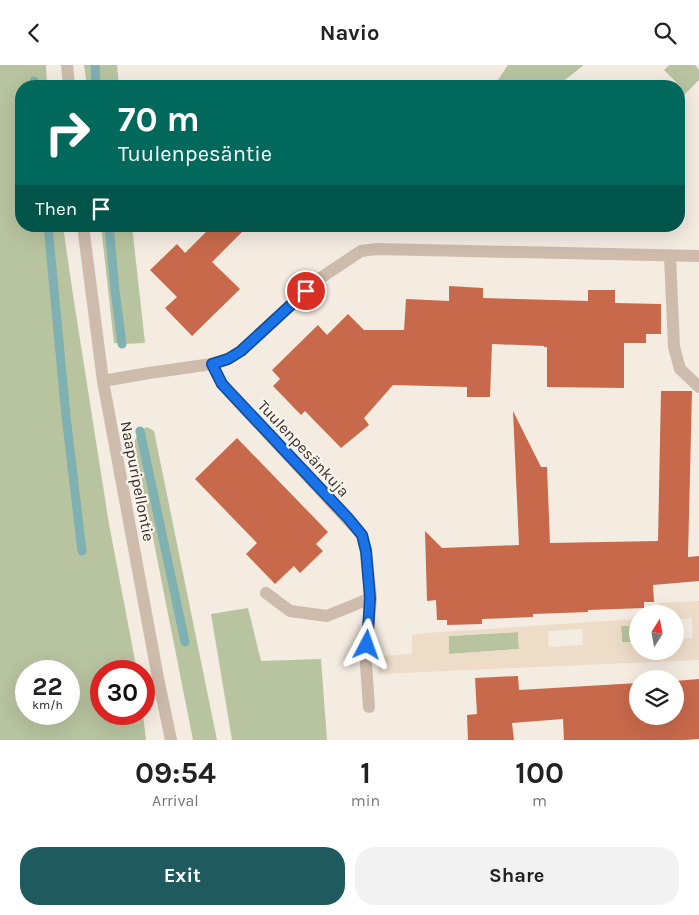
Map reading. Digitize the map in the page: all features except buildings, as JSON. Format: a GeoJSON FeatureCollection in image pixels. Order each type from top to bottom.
{"type":"FeatureCollection","features":[{"type":"Feature","properties":{"kind":"street"},"geometry":{"type":"LineString","coordinates":[[67,65],[68,80]]}},
{"type":"Feature","properties":{"kind":"street","name":"Naapuripellontie"},"geometry":{"type":"LineString","coordinates":[[84,232],[103,381],[171,740]]}},
{"type":"Feature","properties":{"kind":"street"},"geometry":{"type":"LineString","coordinates":[[103,381],[212,364],[228,359],[241,351],[319,279],[360,251],[376,249],[699,257]]}},
{"type":"Feature","properties":{"kind":"street"},"geometry":{"type":"LineString","coordinates":[[670,256],[674,347],[680,369],[699,387]]}},
{"type":"Feature","properties":{"kind":"street","name":"Tuulenpesänkuja"},"geometry":{"type":"LineString","coordinates":[[212,364],[222,384],[362,535],[366,551],[370,598],[366,664],[369,707]]}},
{"type":"Feature","properties":{"kind":"street"},"geometry":{"type":"LineString","coordinates":[[266,593],[290,611],[326,617],[370,598]]}},
{"type":"Feature","properties":{"kind":"green space"},"geometry":{"type":"Polygon","coordinates":[[[0,65],[46,65],[47,80],[15,80],[15,232],[64,232],[109,524],[135,660],[90,660],[90,725],[144,725],[146,740],[0,740],[0,65]]]}},
{"type":"Feature","properties":{"kind":"green space"},"geometry":{"type":"Polygon","coordinates":[[[84,65],[117,65],[118,80],[86,80],[84,65]]]}},
{"type":"Feature","properties":{"kind":"green space"},"geometry":{"type":"Polygon","coordinates":[[[508,65],[584,65],[565,80],[498,80],[508,65]]]}},
{"type":"Feature","properties":{"kind":"green space"},"geometry":{"type":"Polygon","coordinates":[[[669,65],[695,65],[699,70],[699,80],[685,94],[685,80],[674,80],[664,70],[669,65]]]}},
{"type":"Feature","properties":{"kind":"green space"},"geometry":{"type":"Polygon","coordinates":[[[102,232],[133,232],[145,343],[114,343],[102,232]]]}},
{"type":"Feature","properties":{"kind":"green space"},"geometry":{"type":"Polygon","coordinates":[[[147,427],[154,431],[217,740],[193,740],[134,442],[140,431],[147,427]]]}},
{"type":"Feature","properties":{"kind":"green space"},"geometry":{"type":"Polygon","coordinates":[[[248,608],[261,661],[321,659],[327,740],[232,740],[211,614],[248,608]]]}},
{"type":"Feature","properties":{"kind":"green space"},"geometry":{"type":"Polygon","coordinates":[[[621,626],[629,626],[629,643],[622,643],[621,626]]]}},
{"type":"Feature","properties":{"kind":"green space"},"geometry":{"type":"Polygon","coordinates":[[[518,632],[519,649],[449,654],[448,636],[518,632]]]}},
{"type":"Feature","properties":{"kind":"shaded area"},"geometry":{"type":"Polygon","coordinates":[[[699,601],[699,660],[378,674],[379,656],[412,654],[412,635],[629,620],[629,626],[621,626],[622,642],[629,642],[629,660],[684,660],[684,639],[693,638],[692,618],[684,619],[684,605],[659,605],[659,603],[699,601]],[[582,629],[548,631],[549,647],[583,645],[582,629]],[[518,632],[449,636],[449,654],[519,649],[518,632]]]}},
{"type":"Feature","properties":{"kind":"waterway"},"geometry":{"type":"LineString","coordinates":[[95,65],[96,80]]}},
{"type":"Feature","properties":{"kind":"waterway"},"geometry":{"type":"LineString","coordinates":[[49,232],[66,416],[82,551]]}},
{"type":"Feature","properties":{"kind":"waterway"},"geometry":{"type":"LineString","coordinates":[[110,232],[122,344]]}},
{"type":"Feature","properties":{"kind":"waterway"},"geometry":{"type":"LineString","coordinates":[[140,431],[185,642]]}},
{"type":"Feature","properties":{"kind":"route"},"geometry":{"type":"LineString","coordinates":[[306,291],[241,351],[228,359],[212,364],[222,384],[362,535],[366,551],[370,598],[367,645]]}}]}
